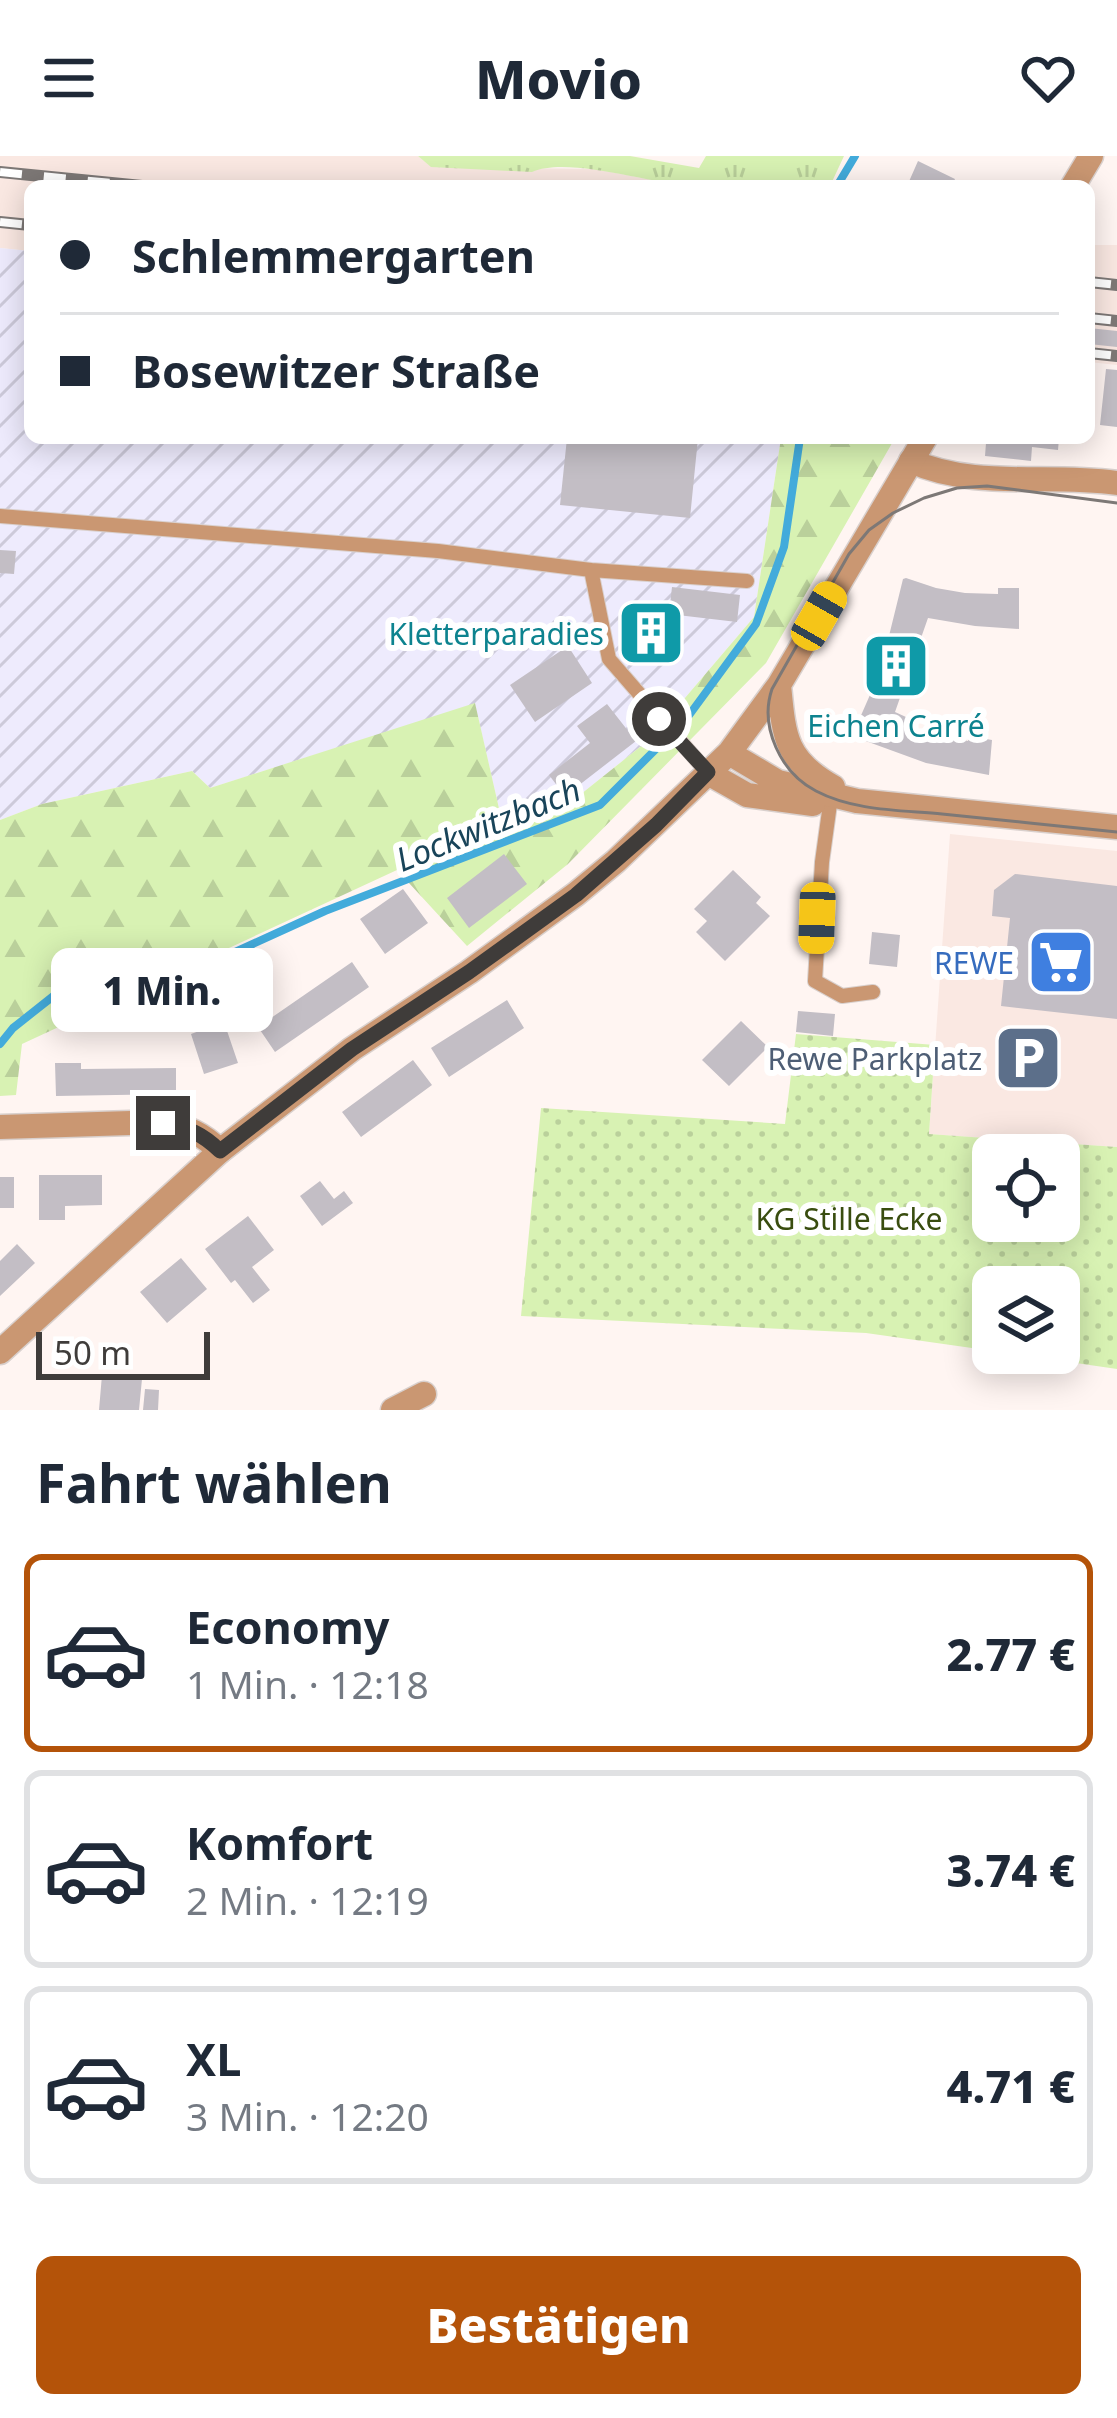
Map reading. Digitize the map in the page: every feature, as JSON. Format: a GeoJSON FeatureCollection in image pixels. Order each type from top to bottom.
{"type":"FeatureCollection","features":[{"type":"Feature","properties":{"kind":"street"},"geometry":{"type":"LineString","coordinates":[[0,1352],[220,1151],[352,1049],[576,895],[629,849],[699,764],[729,753],[779,685],[921,444]]}},
{"type":"Feature","properties":{"kind":"street"},"geometry":{"type":"LineString","coordinates":[[911,461],[934,472],[1117,483]]}},
{"type":"Feature","properties":{"kind":"street"},"geometry":{"type":"LineString","coordinates":[[779,685],[784,731],[797,760],[808,773],[856,801]]}},
{"type":"Feature","properties":{"kind":"street"},"geometry":{"type":"LineString","coordinates":[[729,753],[778,782],[856,801],[1117,827]]}},
{"type":"Feature","properties":{"kind":"street"},"geometry":{"type":"LineString","coordinates":[[699,764],[746,795],[830,804],[856,801]]}},
{"type":"Feature","properties":{"kind":"street"},"geometry":{"type":"LineString","coordinates":[[0,1126],[163,1123],[205,1136],[220,1151]]}},
{"type":"Feature","properties":{"kind":"street"},"geometry":{"type":"LineString","coordinates":[[393,1410],[424,1394]]}},
{"type":"Feature","properties":{"kind":"lane"},"geometry":{"type":"LineString","coordinates":[[0,516],[747,581]]}},
{"type":"Feature","properties":{"kind":"lane"},"geometry":{"type":"LineString","coordinates":[[591,571],[608,659],[699,764]]}},
{"type":"Feature","properties":{"kind":"lane"},"geometry":{"type":"LineString","coordinates":[[830,804],[814,981],[842,996],[873,992]]}},
{"type":"Feature","properties":{"kind":"shaded area"},"geometry":{"type":"Polygon","coordinates":[[[0,156],[418,156],[432,167],[594,169],[653,180],[24,180],[24,250],[0,248],[0,156]]]}},
{"type":"Feature","properties":{"kind":"shaded area"},"geometry":{"type":"Polygon","coordinates":[[[1095,245],[1117,245],[1117,365],[1095,363],[1095,245]]]}},
{"type":"Feature","properties":{"kind":"shaded area"},"geometry":{"type":"Polygon","coordinates":[[[0,248],[24,250],[24,444],[780,444],[754,617],[650,739],[566,806],[503,826],[475,704],[210,788],[192,771],[42,804],[0,820],[0,248]]]}},
{"type":"Feature","properties":{"kind":"shaded area"},"geometry":{"type":"Polygon","coordinates":[[[950,834],[1117,851],[1117,1147],[1080,1144],[1080,1134],[929,1134],[950,834]]]}},
{"type":"Feature","properties":{"kind":"green space"},"geometry":{"type":"Polygon","coordinates":[[[418,156],[630,156],[699,168],[706,156],[844,156],[833,180],[655,180],[566,167],[532,172],[431,167],[418,156]]]}},
{"type":"Feature","properties":{"kind":"green space"},"geometry":{"type":"Polygon","coordinates":[[[780,444],[892,444],[766,663],[568,864],[467,946],[397,870],[22,1044],[16,1095],[0,1096],[0,820],[42,804],[192,771],[210,788],[475,703],[503,826],[566,806],[650,739],[754,617],[780,444]]]}},
{"type":"Feature","properties":{"kind":"green space","name":"KG Stille Ecke"},"geometry":{"type":"Polygon","coordinates":[[[796,1034],[935,1045],[929,1134],[972,1137],[972,1242],[1080,1242],[1080,1144],[1117,1147],[1117,1369],[1080,1364],[1080,1266],[972,1266],[972,1348],[866,1333],[521,1316],[541,1108],[785,1124],[796,1034]]]}},
{"type":"Feature","properties":{"kind":"building"},"geometry":{"type":"Polygon","coordinates":[[[918,161],[955,179],[955,180],[910,180],[918,161]]]}},
{"type":"Feature","properties":{"kind":"building"},"geometry":{"type":"Polygon","coordinates":[[[1095,329],[1117,331],[1117,347],[1095,345],[1095,329]]]}},
{"type":"Feature","properties":{"kind":"building"},"geometry":{"type":"Polygon","coordinates":[[[1106,369],[1117,370],[1117,427],[1100,425],[1106,369]]]}},
{"type":"Feature","properties":{"kind":"building"},"geometry":{"type":"Polygon","coordinates":[[[566,444],[697,444],[690,518],[560,505],[566,444]]]}},
{"type":"Feature","properties":{"kind":"building"},"geometry":{"type":"Polygon","coordinates":[[[986,444],[1058,444],[1058,450],[1032,447],[1031,461],[985,456],[986,444]]]}},
{"type":"Feature","properties":{"kind":"building"},"geometry":{"type":"Polygon","coordinates":[[[0,550],[16,551],[14,574],[0,573],[0,550]]]}},
{"type":"Feature","properties":{"kind":"building","name":"Eichen Carré"},"geometry":{"type":"Polygon","coordinates":[[[906,578],[965,593],[998,594],[998,588],[1019,588],[1019,629],[928,618],[895,712],[917,722],[915,729],[968,741],[969,736],[992,740],[989,775],[926,763],[852,736],[873,688],[906,578]]]}},
{"type":"Feature","properties":{"kind":"building"},"geometry":{"type":"Polygon","coordinates":[[[672,587],[740,595],[737,622],[669,614],[672,587]]]}},
{"type":"Feature","properties":{"kind":"building","name":"Kletterparadies"},"geometry":{"type":"Polygon","coordinates":[[[634,619],[670,620],[669,647],[633,646],[634,619]]]}},
{"type":"Feature","properties":{"kind":"building"},"geometry":{"type":"Polygon","coordinates":[[[568,646],[592,683],[535,722],[510,685],[568,646]]]}},
{"type":"Feature","properties":{"kind":"building"},"geometry":{"type":"Polygon","coordinates":[[[607,704],[636,741],[565,796],[549,775],[590,743],[577,726],[607,704]]]}},
{"type":"Feature","properties":{"kind":"building"},"geometry":{"type":"Polygon","coordinates":[[[504,854],[527,884],[469,928],[447,898],[504,854]]]}},
{"type":"Feature","properties":{"kind":"building"},"geometry":{"type":"Polygon","coordinates":[[[733,870],[761,897],[756,903],[770,916],[725,961],[696,932],[707,921],[694,909],[733,870]]]}},
{"type":"Feature","properties":{"kind":"building","name":"REWE"},"geometry":{"type":"Polygon","coordinates":[[[1015,874],[1117,886],[1117,1019],[1001,1006],[1010,918],[992,916],[994,890],[1015,874]]]}},
{"type":"Feature","properties":{"kind":"building"},"geometry":{"type":"Polygon","coordinates":[[[403,889],[428,923],[385,954],[360,919],[403,889]]]}},
{"type":"Feature","properties":{"kind":"building"},"geometry":{"type":"Polygon","coordinates":[[[872,932],[900,935],[897,967],[869,964],[872,932]]]}},
{"type":"Feature","properties":{"kind":"building"},"geometry":{"type":"Polygon","coordinates":[[[352,962],[369,987],[275,1052],[258,1027],[352,962]]]}},
{"type":"Feature","properties":{"kind":"building"},"geometry":{"type":"Polygon","coordinates":[[[507,1000],[524,1028],[449,1077],[431,1048],[507,1000]]]}},
{"type":"Feature","properties":{"kind":"building"},"geometry":{"type":"Polygon","coordinates":[[[798,1011],[835,1014],[833,1036],[796,1032],[798,1011]]]}},
{"type":"Feature","properties":{"kind":"building"},"geometry":{"type":"Polygon","coordinates":[[[741,1021],[768,1047],[729,1086],[702,1060],[741,1021]]]}},
{"type":"Feature","properties":{"kind":"building"},"geometry":{"type":"Polygon","coordinates":[[[224,1022],[238,1063],[204,1074],[191,1034],[224,1022]]]}},
{"type":"Feature","properties":{"kind":"building"},"geometry":{"type":"Polygon","coordinates":[[[413,1060],[432,1085],[361,1137],[342,1112],[413,1060]]]}},
{"type":"Feature","properties":{"kind":"building"},"geometry":{"type":"Polygon","coordinates":[[[55,1063],[81,1063],[81,1069],[176,1068],[176,1094],[56,1096],[55,1063]]]}},
{"type":"Feature","properties":{"kind":"building"},"geometry":{"type":"Polygon","coordinates":[[[39,1175],[102,1175],[102,1205],[65,1206],[65,1220],[39,1220],[39,1175]]]}},
{"type":"Feature","properties":{"kind":"building"},"geometry":{"type":"Polygon","coordinates":[[[0,1177],[14,1177],[14,1208],[0,1208],[0,1177]]]}},
{"type":"Feature","properties":{"kind":"building"},"geometry":{"type":"Polygon","coordinates":[[[320,1181],[334,1199],[344,1191],[353,1203],[322,1226],[300,1196],[320,1181]]]}},
{"type":"Feature","properties":{"kind":"building"},"geometry":{"type":"Polygon","coordinates":[[[248,1216],[274,1250],[252,1267],[270,1290],[253,1303],[205,1249],[248,1216]]]}},
{"type":"Feature","properties":{"kind":"building"},"geometry":{"type":"Polygon","coordinates":[[[17,1244],[35,1263],[0,1296],[0,1261],[17,1244]]]}},
{"type":"Feature","properties":{"kind":"building"},"geometry":{"type":"Polygon","coordinates":[[[181,1258],[207,1289],[167,1323],[140,1292],[181,1258]]]}},
{"type":"Feature","properties":{"kind":"building"},"geometry":{"type":"Polygon","coordinates":[[[102,1375],[142,1379],[139,1410],[99,1410],[102,1375]]]}},
{"type":"Feature","properties":{"kind":"building"},"geometry":{"type":"Polygon","coordinates":[[[145,1389],[159,1390],[158,1410],[143,1410],[145,1389]]]}},
{"type":"Feature","properties":{"kind":"waterway","name":"Lockwitzbach"},"geometry":{"type":"LineString","coordinates":[[841,180],[855,156]]}},
{"type":"Feature","properties":{"kind":"waterway","name":"Lockwitzbach"},"geometry":{"type":"LineString","coordinates":[[0,1044],[56,994],[115,971],[222,958],[325,911],[600,805],[687,718],[756,624],[784,547],[799,444]]}},
{"type":"Feature","properties":{"kind":"tram line"},"geometry":{"type":"LineString","coordinates":[[1117,503],[987,486],[957,488],[893,513],[869,530],[849,554],[772,689],[768,718],[783,761],[804,783],[831,798],[878,808],[1117,832]]}},
{"type":"Feature","properties":{"kind":"railway"},"geometry":{"type":"LineString","coordinates":[[0,172],[81,180]]}},
{"type":"Feature","properties":{"kind":"railway"},"geometry":{"type":"LineString","coordinates":[[0,222],[24,224]]}},
{"type":"Feature","properties":{"kind":"railway"},"geometry":{"type":"LineString","coordinates":[[1095,283],[1117,285]]}},
{"type":"Feature","properties":{"kind":"railway"},"geometry":{"type":"LineString","coordinates":[[1095,319],[1117,321]]}},
{"type":"Feature","properties":{"kind":"railway"},"geometry":{"type":"LineString","coordinates":[[1095,354],[1117,356]]}},
{"type":"Feature","properties":{"kind":"place","name":"Kletterparadies"},"geometry":{"type":"Point","coordinates":[651,633]}},
{"type":"Feature","properties":{"kind":"place","name":"Eichen Carré"},"geometry":{"type":"Point","coordinates":[896,666]}},
{"type":"Feature","properties":{"kind":"place","name":"REWE"},"geometry":{"type":"Point","coordinates":[1061,962]}},
{"type":"Feature","properties":{"kind":"place","name":"Rewe Parkplatz"},"geometry":{"type":"Point","coordinates":[1028,1058]}},
{"type":"Feature","properties":{"kind":"route"},"geometry":{"type":"LineString","coordinates":[[163,1123],[205,1136],[220,1151],[352,1049],[576,895],[708,772],[659,719]]}}]}
